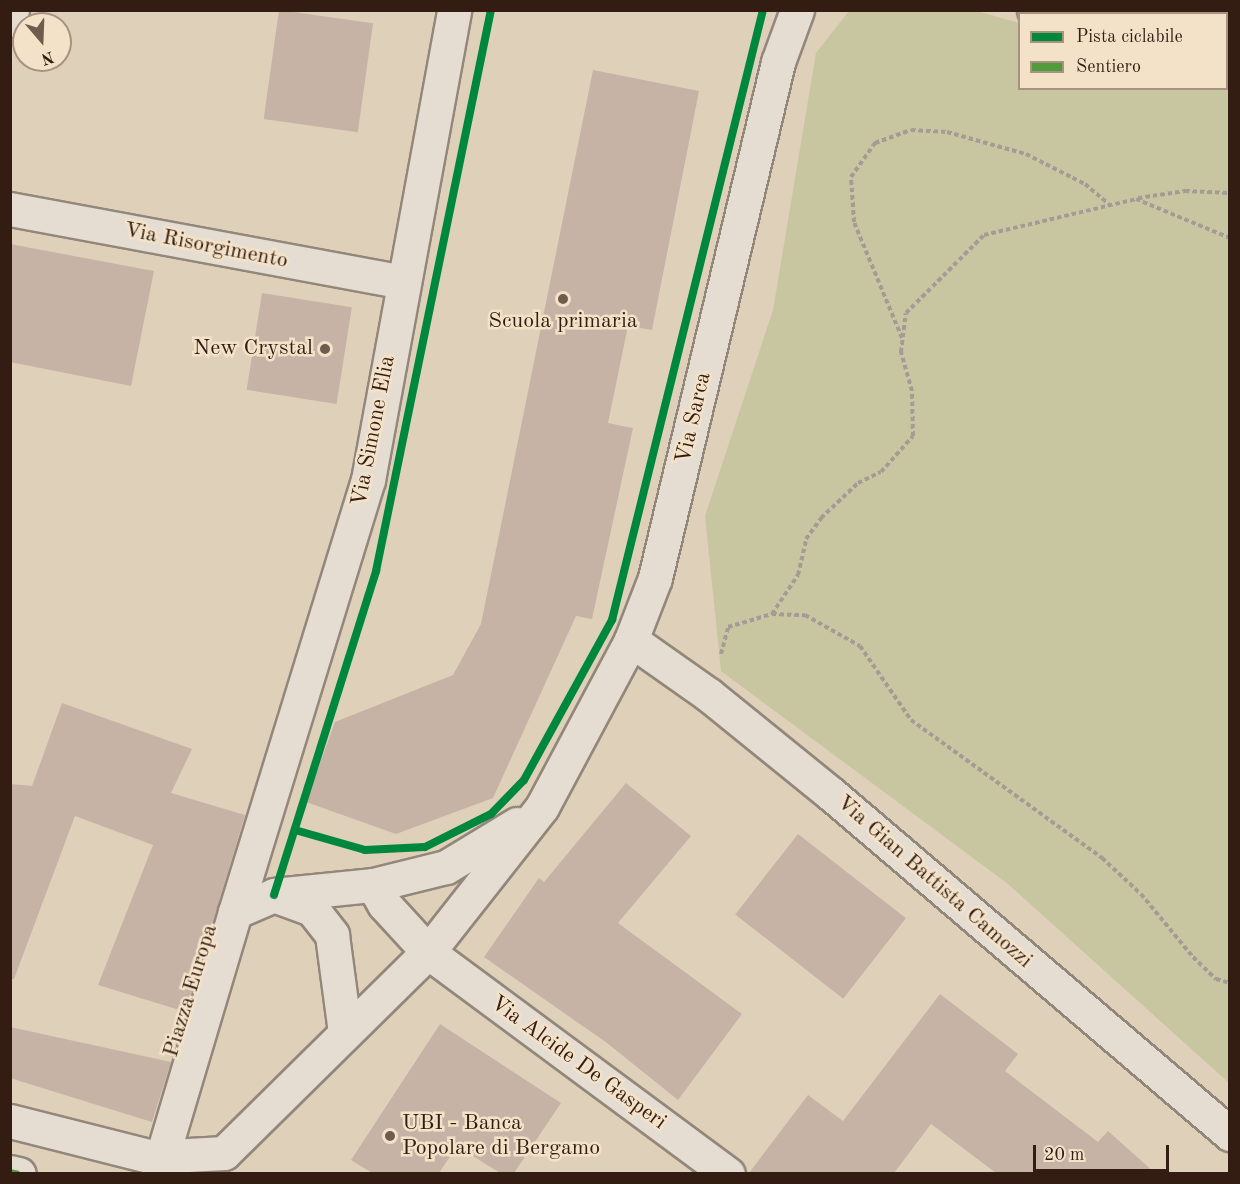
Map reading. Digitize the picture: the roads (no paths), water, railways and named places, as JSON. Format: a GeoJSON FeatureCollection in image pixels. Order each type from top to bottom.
{"type":"FeatureCollection","features":[{"type":"Feature","properties":{"kind":"street"},"geometry":{"type":"LineString","coordinates":[[10,20],[12,10]]}},
{"type":"Feature","properties":{"kind":"street","name":"Via Simone Elia"},"geometry":{"type":"LineString","coordinates":[[234,912],[368,480],[402,282],[454,10]]}},
{"type":"Feature","properties":{"kind":"street","name":"Via Sarca"},"geometry":{"type":"LineString","coordinates":[[542,807],[631,640],[667,533],[778,62],[797,10]]}},
{"type":"Feature","properties":{"kind":"street","name":"Via Risorgimento"},"geometry":{"type":"LineString","coordinates":[[10,209],[402,282]]}},
{"type":"Feature","properties":{"kind":"street","name":"Via Gian Battista Camozzi"},"geometry":{"type":"LineString","coordinates":[[631,640],[709,695],[1230,1134]]}},
{"type":"Feature","properties":{"kind":"street"},"geometry":{"type":"LineString","coordinates":[[10,1121],[162,1157],[223,1163],[345,1032],[428,952],[542,807]]}},
{"type":"Feature","properties":{"kind":"street","name":"Piazza Europa"},"geometry":{"type":"LineString","coordinates":[[162,1157],[234,912],[274,896],[373,885],[446,867],[489,844],[542,807]]}},
{"type":"Feature","properties":{"kind":"street"},"geometry":{"type":"LineString","coordinates":[[373,885],[384,904],[428,952]]}},
{"type":"Feature","properties":{"kind":"street"},"geometry":{"type":"LineString","coordinates":[[274,896],[312,909],[332,935],[345,1032]]}},
{"type":"Feature","properties":{"kind":"street","name":"Via Alcide De Gasperi"},"geometry":{"type":"LineString","coordinates":[[428,952],[728,1173]]}},
{"type":"Feature","properties":{"kind":"street"},"geometry":{"type":"LineString","coordinates":[[10,1172],[19,1173]]}},
{"type":"Feature","properties":{"kind":"place","name":"Scuola primaria"},"geometry":{"type":"Point","coordinates":[563,299]}},
{"type":"Feature","properties":{"kind":"place","name":"New Crystal"},"geometry":{"type":"Point","coordinates":[325,349]}},
{"type":"Feature","properties":{"kind":"place","name":"UBI - Banca Popolare di Bergamo"},"geometry":{"type":"Point","coordinates":[390,1136]}}]}
